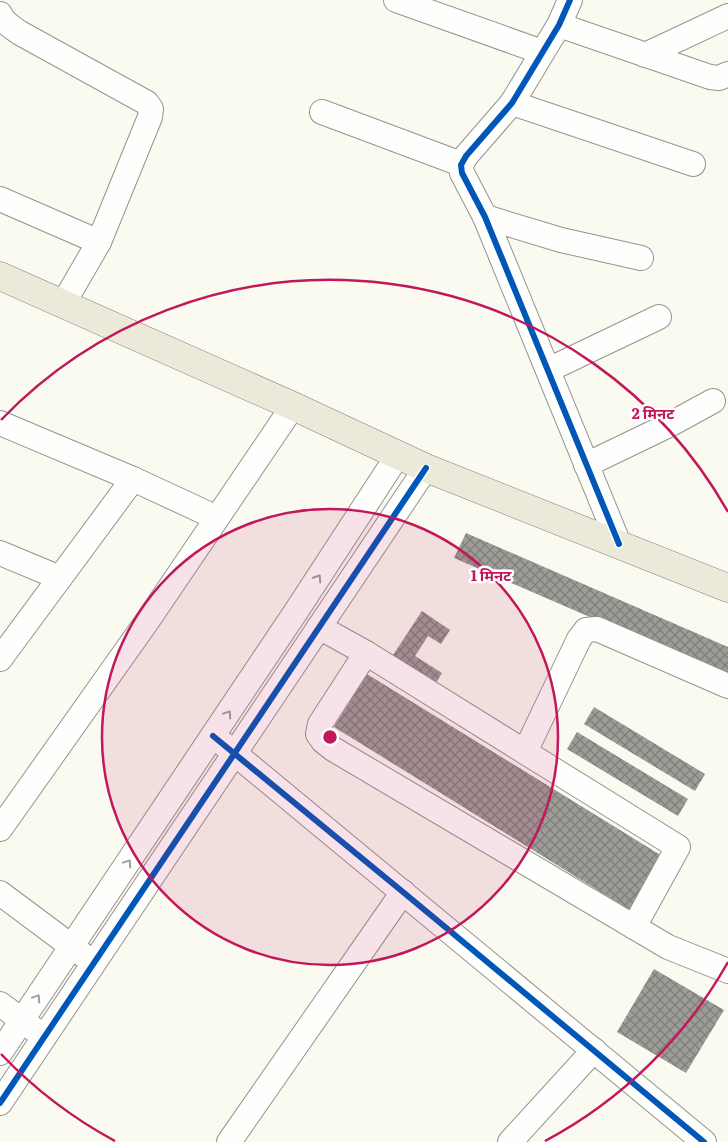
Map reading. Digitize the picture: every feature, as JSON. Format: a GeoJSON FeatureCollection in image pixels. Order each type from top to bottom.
{"type":"FeatureCollection","features":[{"type":"Feature","properties":{"kind":"main road"},"geometry":{"type":"LineString","coordinates":[[0,276],[293,406],[426,468],[728,588]]}},
{"type":"Feature","properties":{"kind":"street"},"geometry":{"type":"LineString","coordinates":[[396,0],[542,52]]}},
{"type":"Feature","properties":{"kind":"street"},"geometry":{"type":"LineString","coordinates":[[570,0],[559,25],[512,103],[461,164],[462,173],[485,216],[619,544]]}},
{"type":"Feature","properties":{"kind":"street"},"geometry":{"type":"LineString","coordinates":[[0,14],[11,27],[20,33],[147,103],[151,109],[150,117],[99,242],[63,304]]}},
{"type":"Feature","properties":{"kind":"street"},"geometry":{"type":"LineString","coordinates":[[644,55],[728,16]]}},
{"type":"Feature","properties":{"kind":"street"},"geometry":{"type":"LineString","coordinates":[[559,25],[710,77],[719,78],[728,74]]}},
{"type":"Feature","properties":{"kind":"street"},"geometry":{"type":"LineString","coordinates":[[512,103],[693,164]]}},
{"type":"Feature","properties":{"kind":"street"},"geometry":{"type":"LineString","coordinates":[[322,112],[461,164]]}},
{"type":"Feature","properties":{"kind":"street"},"geometry":{"type":"LineString","coordinates":[[0,199],[99,242]]}},
{"type":"Feature","properties":{"kind":"street"},"geometry":{"type":"LineString","coordinates":[[485,216],[561,240],[641,258]]}},
{"type":"Feature","properties":{"kind":"street"},"geometry":{"type":"LineString","coordinates":[[548,370],[659,317]]}},
{"type":"Feature","properties":{"kind":"street"},"geometry":{"type":"LineString","coordinates":[[586,465],[669,425],[713,401]]}},
{"type":"Feature","properties":{"kind":"street"},"geometry":{"type":"LineString","coordinates":[[0,828],[142,628],[293,406]]}},
{"type":"Feature","properties":{"kind":"street"},"geometry":{"type":"LineString","coordinates":[[0,423],[133,479],[217,518]]}},
{"type":"Feature","properties":{"kind":"street"},"geometry":{"type":"LineString","coordinates":[[0,1053],[303,602],[398,455]]}},
{"type":"Feature","properties":{"kind":"street"},"geometry":{"type":"LineString","coordinates":[[0,1102],[426,468]]}},
{"type":"Feature","properties":{"kind":"street"},"geometry":{"type":"LineString","coordinates":[[3,650],[60,578],[133,479]]}},
{"type":"Feature","properties":{"kind":"street"},"geometry":{"type":"LineString","coordinates":[[0,554],[60,578]]}},
{"type":"Feature","properties":{"kind":"street"},"geometry":{"type":"LineString","coordinates":[[319,627],[366,653],[678,847],[634,927]]}},
{"type":"Feature","properties":{"kind":"street"},"geometry":{"type":"LineString","coordinates":[[525,752],[579,639],[586,630],[597,629],[728,686]]}},
{"type":"Feature","properties":{"kind":"street"},"geometry":{"type":"LineString","coordinates":[[366,653],[320,724],[318,734],[323,741],[668,947],[728,971]]}},
{"type":"Feature","properties":{"kind":"street"},"geometry":{"type":"LineString","coordinates":[[213,736],[704,1142]]}},
{"type":"Feature","properties":{"kind":"street"},"geometry":{"type":"LineString","coordinates":[[229,1142],[403,892]]}},
{"type":"Feature","properties":{"kind":"street"},"geometry":{"type":"LineString","coordinates":[[0,894],[94,963]]}},
{"type":"Feature","properties":{"kind":"street"},"geometry":{"type":"LineString","coordinates":[[0,1004],[44,1036]]}},
{"type":"Feature","properties":{"kind":"street"},"geometry":{"type":"LineString","coordinates":[[510,1142],[594,1050]]}},
{"type":"Feature","properties":{"kind":"building"},"geometry":{"type":"Polygon","coordinates":[[[466,533],[728,647],[728,677],[454,558],[466,533]]]}},
{"type":"Feature","properties":{"kind":"building"},"geometry":{"type":"Polygon","coordinates":[[[422,611],[450,630],[441,644],[428,636],[415,656],[442,673],[436,683],[393,655],[422,611]]]}},
{"type":"Feature","properties":{"kind":"building"},"geometry":{"type":"Polygon","coordinates":[[[367,674],[667,859],[633,912],[334,727],[367,674]]]}},
{"type":"Feature","properties":{"kind":"building"},"geometry":{"type":"Polygon","coordinates":[[[594,707],[705,774],[695,791],[584,724],[594,707]]]}},
{"type":"Feature","properties":{"kind":"building"},"geometry":{"type":"Polygon","coordinates":[[[577,732],[688,799],[678,816],[567,749],[577,732]]]}},
{"type":"Feature","properties":{"kind":"building"},"geometry":{"type":"Polygon","coordinates":[[[654,969],[724,1010],[686,1073],[617,1032],[654,969]]]}},
{"type":"Feature","properties":{"kind":"cycle path"},"geometry":{"type":"LineString","coordinates":[[570,0],[559,25],[512,103],[466,156],[461,165],[462,173],[485,217],[619,544]]}},
{"type":"Feature","properties":{"kind":"cycle path"},"geometry":{"type":"LineString","coordinates":[[0,1103],[426,468]]}},
{"type":"Feature","properties":{"kind":"cycle path"},"geometry":{"type":"LineString","coordinates":[[213,736],[704,1142]]}}]}
